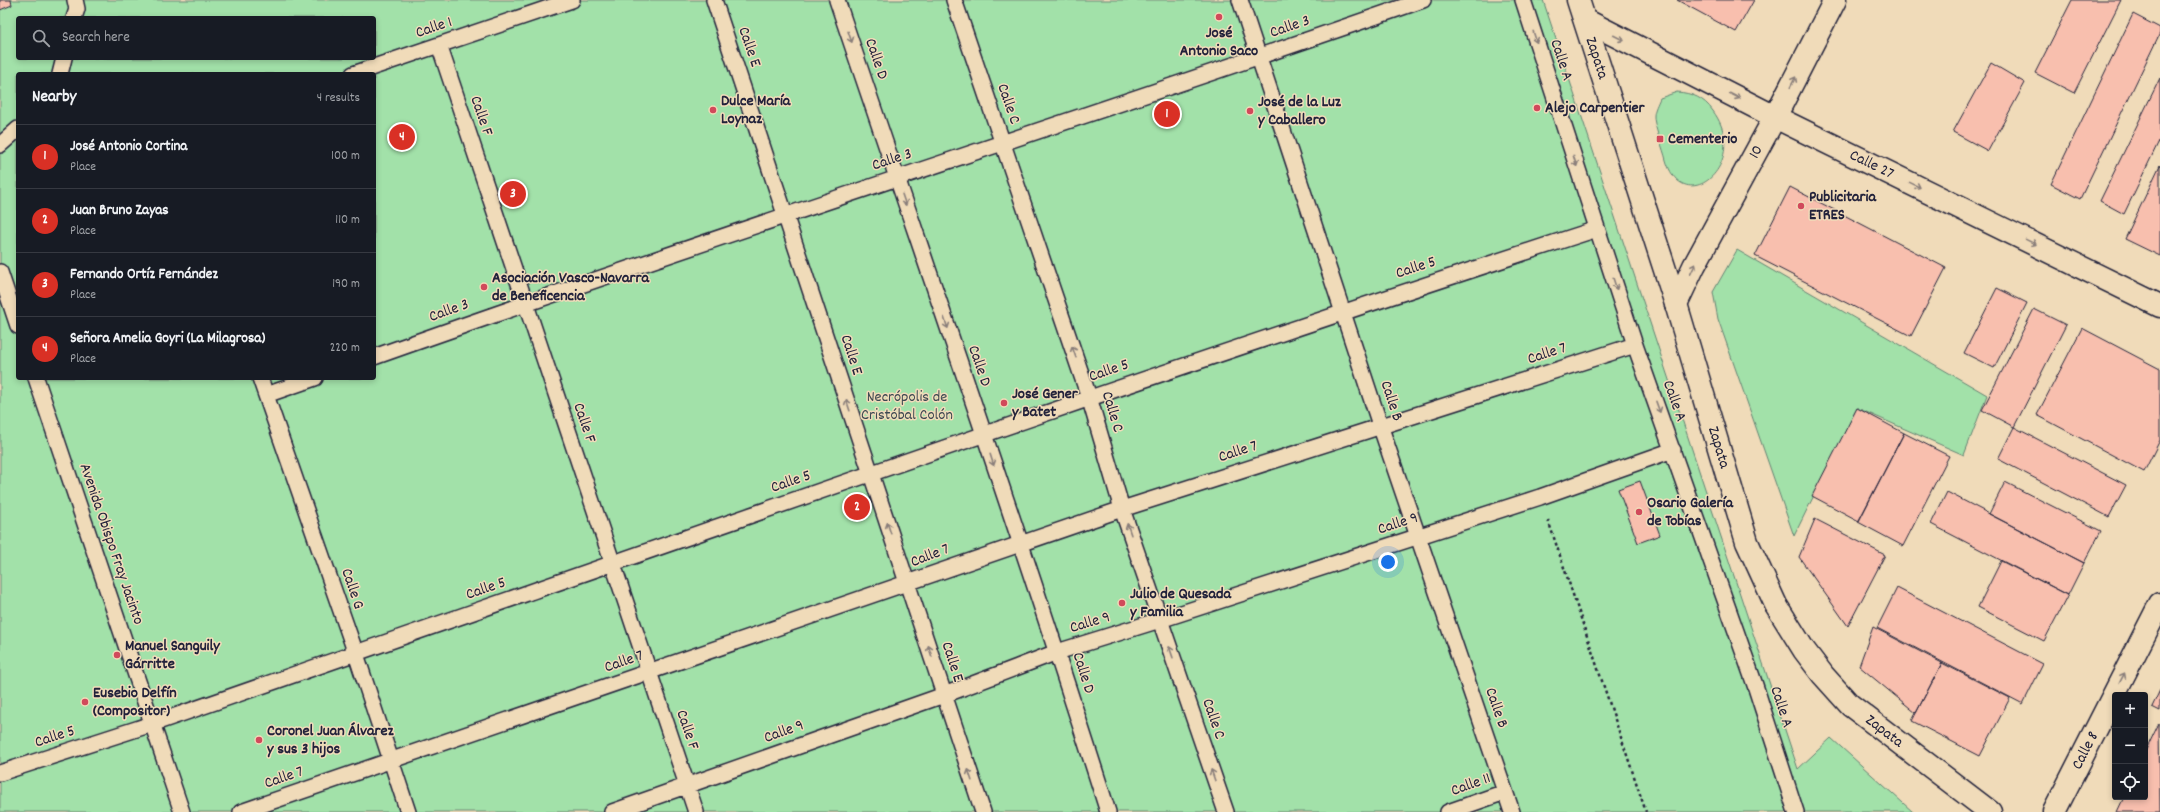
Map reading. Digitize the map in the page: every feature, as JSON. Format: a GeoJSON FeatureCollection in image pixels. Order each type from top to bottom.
{"type":"FeatureCollection","features":[{"type":"Feature","properties":{"kind":"street","name":"Zapata"},"geometry":{"type":"LineString","coordinates":[[1578,0],[1676,304],[1747,542],[1776,605],[1790,630],[1823,676],[1850,705],[1990,812]]}},
{"type":"Feature","properties":{"kind":"street","name":"10"},"geometry":{"type":"LineString","coordinates":[[1676,304],[1694,266],[1775,117],[1835,0]]}},
{"type":"Feature","properties":{"kind":"street","name":"Calle 27"},"geometry":{"type":"LineString","coordinates":[[1585,20],[1775,117],[2160,306]]}},
{"type":"Feature","properties":{"kind":"street","name":"Calle 8"},"geometry":{"type":"LineString","coordinates":[[2054,812],[2160,604]]}},
{"type":"Feature","properties":{"kind":"lane"},"geometry":{"type":"LineString","coordinates":[[74,16],[76,9],[75,0]]}},
{"type":"Feature","properties":{"kind":"lane","name":"Calle 1"},"geometry":{"type":"LineString","coordinates":[[359,72],[572,0]]}},
{"type":"Feature","properties":{"kind":"lane","name":"Calle E"},"geometry":{"type":"LineString","coordinates":[[714,0],[983,812]]}},
{"type":"Feature","properties":{"kind":"lane","name":"Calle D"},"geometry":{"type":"LineString","coordinates":[[837,0],[1057,652],[1108,812]]}},
{"type":"Feature","properties":{"kind":"lane","name":"Calle C"},"geometry":{"type":"LineString","coordinates":[[954,0],[1089,397],[1122,509],[1226,812]]}},
{"type":"Feature","properties":{"kind":"lane","name":"Calle B"},"geometry":{"type":"LineString","coordinates":[[1240,0],[1380,425],[1512,812]]}},
{"type":"Feature","properties":{"kind":"lane","name":"Calle 3"},"geometry":{"type":"LineString","coordinates":[[376,356],[525,303],[896,177],[1260,57],[1422,0]]}},
{"type":"Feature","properties":{"kind":"lane","name":"Calle A"},"geometry":{"type":"LineString","coordinates":[[1523,0],[1596,229],[1796,812]]}},
{"type":"Feature","properties":{"kind":"lane","name":"Calle F"},"geometry":{"type":"LineString","coordinates":[[439,45],[696,812]]}},
{"type":"Feature","properties":{"kind":"lane"},"geometry":{"type":"LineString","coordinates":[[60,72],[64,60]]}},
{"type":"Feature","properties":{"kind":"lane"},"geometry":{"type":"LineString","coordinates":[[0,145],[16,131]]}},
{"type":"Feature","properties":{"kind":"lane","name":"Calle 5"},"geometry":{"type":"LineString","coordinates":[[0,773],[152,724],[356,654],[983,433],[1342,311],[1596,229]]}},
{"type":"Feature","properties":{"kind":"lane"},"geometry":{"type":"LineString","coordinates":[[0,272],[16,320]]}},
{"type":"Feature","properties":{"kind":"lane","name":"Calle 7"},"geometry":{"type":"LineString","coordinates":[[241,812],[908,584],[960,564],[1122,509],[1380,425],[1635,345]]}},
{"type":"Feature","properties":{"kind":"lane","name":"Avenida Obispo Fray Jacinto"},"geometry":{"type":"LineString","coordinates":[[37,380],[182,812]]}},
{"type":"Feature","properties":{"kind":"lane","name":"Calle G"},"geometry":{"type":"LineString","coordinates":[[261,380],[356,654],[408,812]]}},
{"type":"Feature","properties":{"kind":"lane"},"geometry":{"type":"LineString","coordinates":[[266,396],[310,380]]}},
{"type":"Feature","properties":{"kind":"lane","name":"Calle 9"},"geometry":{"type":"LineString","coordinates":[[612,812],[944,695],[1057,652],[1540,497],[1673,450]]}},
{"type":"Feature","properties":{"kind":"lane","name":"Calle 11"},"geometry":{"type":"LineString","coordinates":[[1448,812],[1506,792]]}},
{"type":"Feature","properties":{"kind":"path"},"geometry":{"type":"LineString","coordinates":[[1540,497],[1646,812]]}},
{"type":"Feature","properties":{"kind":"green space","name":"Necrópolis de Cristóbal Colón"},"geometry":{"type":"Polygon","coordinates":[[[0,0],[1543,0],[1798,769],[1831,738],[1913,812],[0,812],[0,0]]]}},
{"type":"Feature","properties":{"kind":"green space"},"geometry":{"type":"Polygon","coordinates":[[[1677,92],[1693,95],[1706,103],[1713,111],[1723,131],[1724,149],[1720,166],[1710,178],[1699,185],[1686,185],[1674,177],[1666,160],[1655,125],[1654,114],[1660,98],[1677,92]]]}},
{"type":"Feature","properties":{"kind":"green space"},"geometry":{"type":"Polygon","coordinates":[[[1737,250],[1987,395],[1964,455],[1857,408],[1794,536],[1718,319],[1713,292],[1737,250]]]}},
{"type":"Feature","properties":{"kind":"building"},"geometry":{"type":"Polygon","coordinates":[[[0,0],[11,0],[12,5],[0,10],[0,0]]]}},
{"type":"Feature","properties":{"kind":"building"},"geometry":{"type":"Polygon","coordinates":[[[1677,0],[1754,0],[1736,32],[1677,0]]]}},
{"type":"Feature","properties":{"kind":"building"},"geometry":{"type":"Polygon","coordinates":[[[2072,0],[2121,0],[2074,93],[2035,73],[2072,0]]]}},
{"type":"Feature","properties":{"kind":"building"},"geometry":{"type":"Polygon","coordinates":[[[2133,14],[2160,28],[2160,33],[2080,199],[2051,184],[2133,14]]]}},
{"type":"Feature","properties":{"kind":"building"},"geometry":{"type":"Polygon","coordinates":[[[1991,63],[2025,83],[1988,151],[1953,132],[1991,63]]]}},
{"type":"Feature","properties":{"kind":"building"},"geometry":{"type":"Polygon","coordinates":[[[2160,78],[2160,139],[2124,214],[2100,201],[2160,78]]]}},
{"type":"Feature","properties":{"kind":"building"},"geometry":{"type":"Polygon","coordinates":[[[2160,165],[2160,256],[2125,239],[2160,165]]]}},
{"type":"Feature","properties":{"kind":"building"},"geometry":{"type":"Polygon","coordinates":[[[1790,187],[1946,268],[1911,336],[1755,256],[1790,187]]]}},
{"type":"Feature","properties":{"kind":"building"},"geometry":{"type":"Polygon","coordinates":[[[1997,288],[2027,303],[1994,368],[1964,353],[1997,288]]]}},
{"type":"Feature","properties":{"kind":"building"},"geometry":{"type":"Polygon","coordinates":[[[2034,309],[2066,325],[2014,427],[1982,410],[2034,309]]]}},
{"type":"Feature","properties":{"kind":"building"},"geometry":{"type":"Polygon","coordinates":[[[2082,328],[2160,369],[2160,440],[2144,472],[2037,415],[2082,328]]]}},
{"type":"Feature","properties":{"kind":"building"},"geometry":{"type":"Polygon","coordinates":[[[1857,408],[1904,433],[1859,521],[1812,496],[1857,408]]]}},
{"type":"Feature","properties":{"kind":"building"},"geometry":{"type":"Polygon","coordinates":[[[2014,427],[2126,485],[2109,517],[1998,459],[2014,427]]]}},
{"type":"Feature","properties":{"kind":"building"},"geometry":{"type":"Polygon","coordinates":[[[1904,433],[1949,456],[1903,546],[1858,522],[1904,433]]]}},
{"type":"Feature","properties":{"kind":"building","name":"Osario Galería de Tobías"},"geometry":{"type":"Polygon","coordinates":[[[1640,481],[1660,535],[1638,543],[1618,489],[1640,481]]]}},
{"type":"Feature","properties":{"kind":"building"},"geometry":{"type":"Polygon","coordinates":[[[2005,482],[2101,531],[2084,563],[1989,514],[2005,482]]]}},
{"type":"Feature","properties":{"kind":"building"},"geometry":{"type":"Polygon","coordinates":[[[1947,492],[2084,563],[2068,595],[1931,524],[1947,492]]]}},
{"type":"Feature","properties":{"kind":"building"},"geometry":{"type":"Polygon","coordinates":[[[1815,519],[1885,555],[1848,626],[1799,557],[1815,519]]]}},
{"type":"Feature","properties":{"kind":"building"},"geometry":{"type":"Polygon","coordinates":[[[2001,561],[2068,595],[2044,641],[1978,607],[2001,561]]]}},
{"type":"Feature","properties":{"kind":"building"},"geometry":{"type":"Polygon","coordinates":[[[1897,588],[2043,664],[2023,704],[1877,628],[1897,588]]]}},
{"type":"Feature","properties":{"kind":"building"},"geometry":{"type":"Polygon","coordinates":[[[1873,627],[1942,663],[1916,713],[1859,666],[1873,627]]]}},
{"type":"Feature","properties":{"kind":"building"},"geometry":{"type":"Polygon","coordinates":[[[1942,663],[2010,698],[1980,756],[1912,721],[1942,663]]]}},
{"type":"Feature","properties":{"kind":"building"},"geometry":{"type":"Polygon","coordinates":[[[2160,690],[2160,711],[2152,707],[2160,690]]]}},
{"type":"Feature","properties":{"kind":"building"},"geometry":{"type":"Polygon","coordinates":[[[2159,723],[2160,812],[2117,812],[2123,800],[2148,800],[2148,746],[2159,723]]]}},
{"type":"Feature","properties":{"kind":"place","name":"José Antonio Saco"},"geometry":{"type":"Point","coordinates":[1219,17]}},
{"type":"Feature","properties":{"kind":"place","name":"Alejo Carpentier"},"geometry":{"type":"Point","coordinates":[1537,108]}},
{"type":"Feature","properties":{"kind":"place","name":"Dulce María Loynaz"},"geometry":{"type":"Point","coordinates":[713,110]}},
{"type":"Feature","properties":{"kind":"place","name":"José de la Luz y Caballero"},"geometry":{"type":"Point","coordinates":[1250,111]}},
{"type":"Feature","properties":{"kind":"place","name":"José Antonio Cortina"},"geometry":{"type":"Point","coordinates":[1167,114]}},
{"type":"Feature","properties":{"kind":"place","name":"Señora Amelia Goyri (La Milagrosa)"},"geometry":{"type":"Point","coordinates":[402,137]}},
{"type":"Feature","properties":{"kind":"place","name":"Cementerio"},"geometry":{"type":"Point","coordinates":[1660,139]}},
{"type":"Feature","properties":{"kind":"place","name":"Fernando Ortíz Fernández"},"geometry":{"type":"Point","coordinates":[513,194]}},
{"type":"Feature","properties":{"kind":"place","name":"Publicitaria ETRES"},"geometry":{"type":"Point","coordinates":[1801,206]}},
{"type":"Feature","properties":{"kind":"place","name":"Asociación Vasco-Navarra de Beneficencia"},"geometry":{"type":"Point","coordinates":[484,287]}},
{"type":"Feature","properties":{"kind":"place","name":"José Gener y Batet"},"geometry":{"type":"Point","coordinates":[1004,403]}},
{"type":"Feature","properties":{"kind":"place","name":"Juan Bruno Zayas"},"geometry":{"type":"Point","coordinates":[857,507]}},
{"type":"Feature","properties":{"kind":"place","name":"Osario Galería de Tobías"},"geometry":{"type":"Point","coordinates":[1639,512]}},
{"type":"Feature","properties":{"kind":"place","name":"Julio de Quesada y Familia"},"geometry":{"type":"Point","coordinates":[1122,603]}},
{"type":"Feature","properties":{"kind":"place","name":"Manuel Sanguily Gárritte"},"geometry":{"type":"Point","coordinates":[117,655]}},
{"type":"Feature","properties":{"kind":"place","name":"Eusebio Delfín (Compositor)"},"geometry":{"type":"Point","coordinates":[85,702]}},
{"type":"Feature","properties":{"kind":"place","name":"Coronel Juan Álvarez y sus 3 hijos"},"geometry":{"type":"Point","coordinates":[259,740]}}]}
